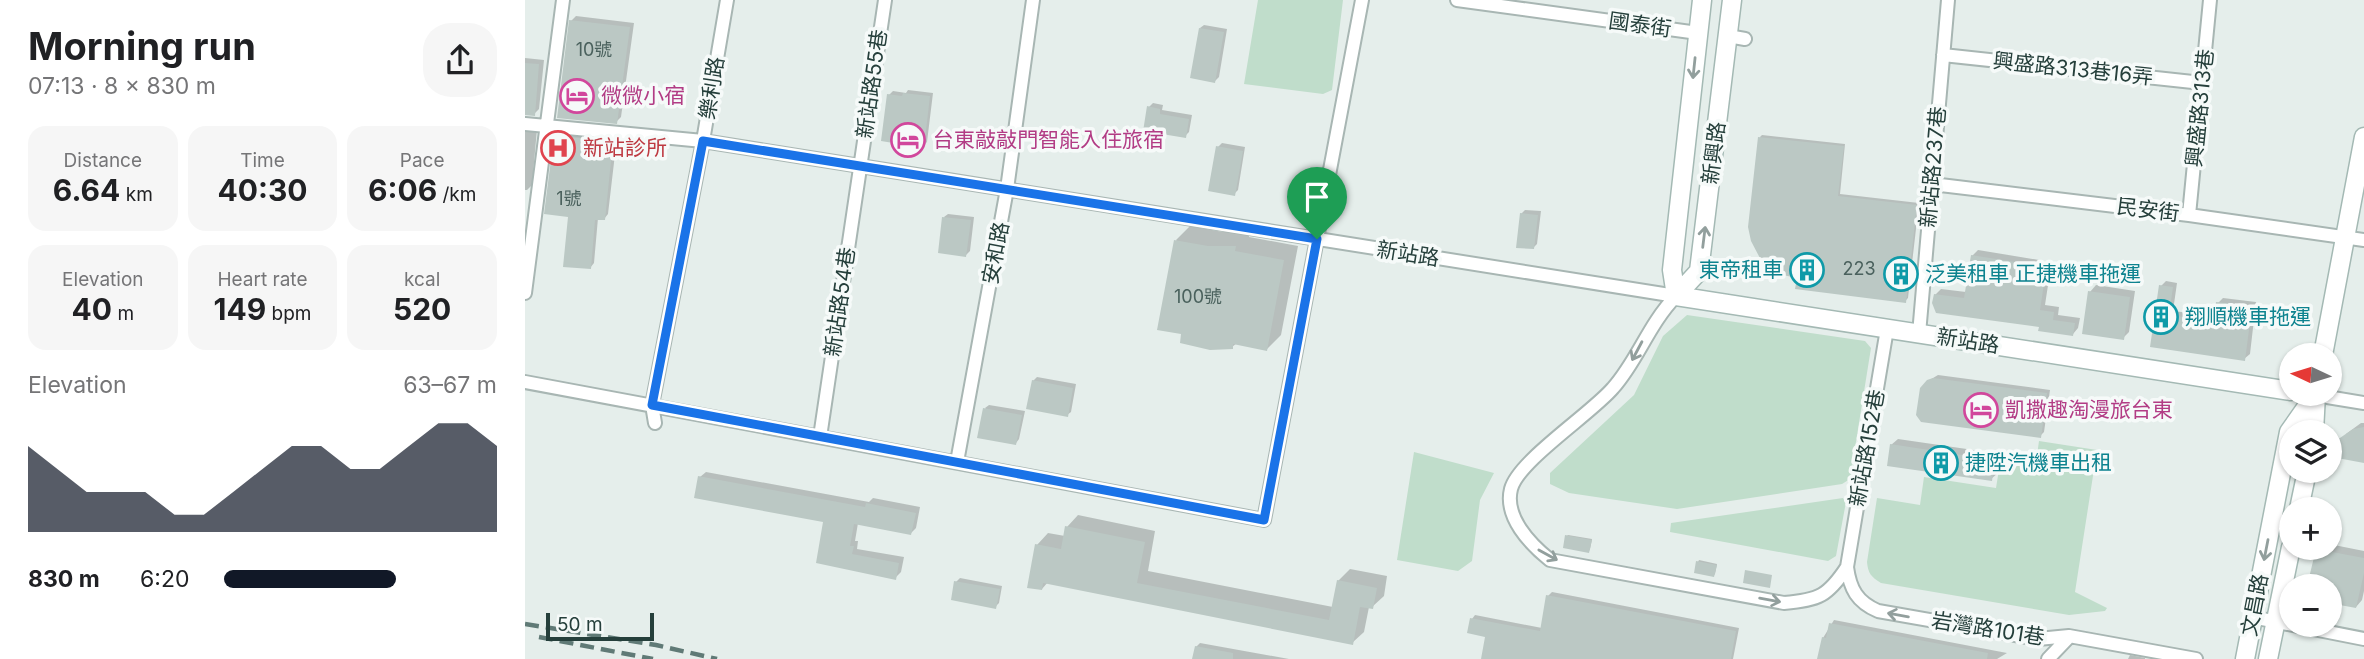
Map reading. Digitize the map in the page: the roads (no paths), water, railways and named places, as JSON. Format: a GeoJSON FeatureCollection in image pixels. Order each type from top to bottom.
{"type":"FeatureCollection","features":[{"type":"Feature","properties":{"kind":"street"},"geometry":{"type":"LineString","coordinates":[[525,293],[563,0]]}},
{"type":"Feature","properties":{"kind":"street","name":"樂利路"},"geometry":{"type":"LineString","coordinates":[[655,423],[652,405],[727,0]]}},
{"type":"Feature","properties":{"kind":"street","name":"新站路55巷"},"geometry":{"type":"LineString","coordinates":[[860,167],[885,0]]}},
{"type":"Feature","properties":{"kind":"street","name":"安和路"},"geometry":{"type":"LineString","coordinates":[[957,462],[1007,189],[1033,0]]}},
{"type":"Feature","properties":{"kind":"street"},"geometry":{"type":"LineString","coordinates":[[525,382],[1264,520],[1362,0]]}},
{"type":"Feature","properties":{"kind":"street","name":"國泰街"},"geometry":{"type":"LineString","coordinates":[[1457,0],[1698,33]]}},
{"type":"Feature","properties":{"kind":"street","name":"新興路"},"geometry":{"type":"LineString","coordinates":[[1676,296],[1672,270],[1702,0]]}},
{"type":"Feature","properties":{"kind":"street","name":"新興路"},"geometry":{"type":"LineString","coordinates":[[1732,0],[1737,37],[1699,271],[1658,316],[1625,374],[1611,391],[1529,464],[1512,487],[1510,502],[1520,530],[1535,548],[1550,560],[1784,603],[1809,601],[1825,594],[1847,566]]}},
{"type":"Feature","properties":{"kind":"street","name":"新站路237巷"},"geometry":{"type":"LineString","coordinates":[[1919,334],[1948,0]]}},
{"type":"Feature","properties":{"kind":"street","name":"興盛路313巷"},"geometry":{"type":"LineString","coordinates":[[2189,215],[2210,0]]}},
{"type":"Feature","properties":{"kind":"street","name":"興盛路313巷16弄"},"geometry":{"type":"LineString","coordinates":[[1943,55],[2202,83]]}},
{"type":"Feature","properties":{"kind":"street","name":"新站路"},"geometry":{"type":"LineString","coordinates":[[525,124],[703,141],[2279,389]]}},
{"type":"Feature","properties":{"kind":"street"},"geometry":{"type":"LineString","coordinates":[[2325,343],[2364,137]]}},
{"type":"Feature","properties":{"kind":"street","name":"新站路54巷"},"geometry":{"type":"LineString","coordinates":[[820,437],[860,167]]}},
{"type":"Feature","properties":{"kind":"street","name":"民安街"},"geometry":{"type":"LineString","coordinates":[[1932,184],[2189,215],[2364,240]]}},
{"type":"Feature","properties":{"kind":"street","name":"新站路152巷"},"geometry":{"type":"LineString","coordinates":[[1847,566],[1887,329]]}},
{"type":"Feature","properties":{"kind":"street"},"geometry":{"type":"LineString","coordinates":[[2342,399],[2364,403]]}},
{"type":"Feature","properties":{"kind":"street","name":"文昌路"},"geometry":{"type":"LineString","coordinates":[[2245,659],[2289,432],[2307,406]]}},
{"type":"Feature","properties":{"kind":"street","name":"文昌路"},"geometry":{"type":"LineString","coordinates":[[2268,659],[2288,560]]}},
{"type":"Feature","properties":{"kind":"street","name":"岩灣路101巷"},"geometry":{"type":"LineString","coordinates":[[1847,566],[1849,583],[1858,598],[1864,605],[1878,611],[2038,639],[2051,640],[2069,636],[2196,659]]}},
{"type":"Feature","properties":{"kind":"street"},"geometry":{"type":"LineString","coordinates":[[2252,617],[2364,639]]}},
{"type":"Feature","properties":{"kind":"street"},"geometry":{"type":"LineString","coordinates":[[2048,659],[2069,636]]}},
{"type":"Feature","properties":{"kind":"railway"},"geometry":{"type":"LineString","coordinates":[[525,624],[656,645],[717,659]]}},
{"type":"Feature","properties":{"kind":"railway"},"geometry":{"type":"LineString","coordinates":[[539,637],[653,659]]}},
{"type":"Feature","properties":{"kind":"place","name":"微微小宿"},"geometry":{"type":"Point","coordinates":[577,96]}},
{"type":"Feature","properties":{"kind":"place","name":"台東敲敲門智能入住旅宿"},"geometry":{"type":"Point","coordinates":[908,140]}},
{"type":"Feature","properties":{"kind":"place","name":"新站診所"},"geometry":{"type":"Point","coordinates":[558,148]}},
{"type":"Feature","properties":{"kind":"place","name":"東帝租車"},"geometry":{"type":"Point","coordinates":[1807,270]}},
{"type":"Feature","properties":{"kind":"place","name":"泛美租車 正捷機車拖運"},"geometry":{"type":"Point","coordinates":[1901,274]}},
{"type":"Feature","properties":{"kind":"place","name":"翔順機車拖運"},"geometry":{"type":"Point","coordinates":[2161,317]}},
{"type":"Feature","properties":{"kind":"place","name":"凱撒趣淘漫旅台東"},"geometry":{"type":"Point","coordinates":[1981,410]}},
{"type":"Feature","properties":{"kind":"place","name":"捷陞汽機車出租"},"geometry":{"type":"Point","coordinates":[1941,463]}}]}
